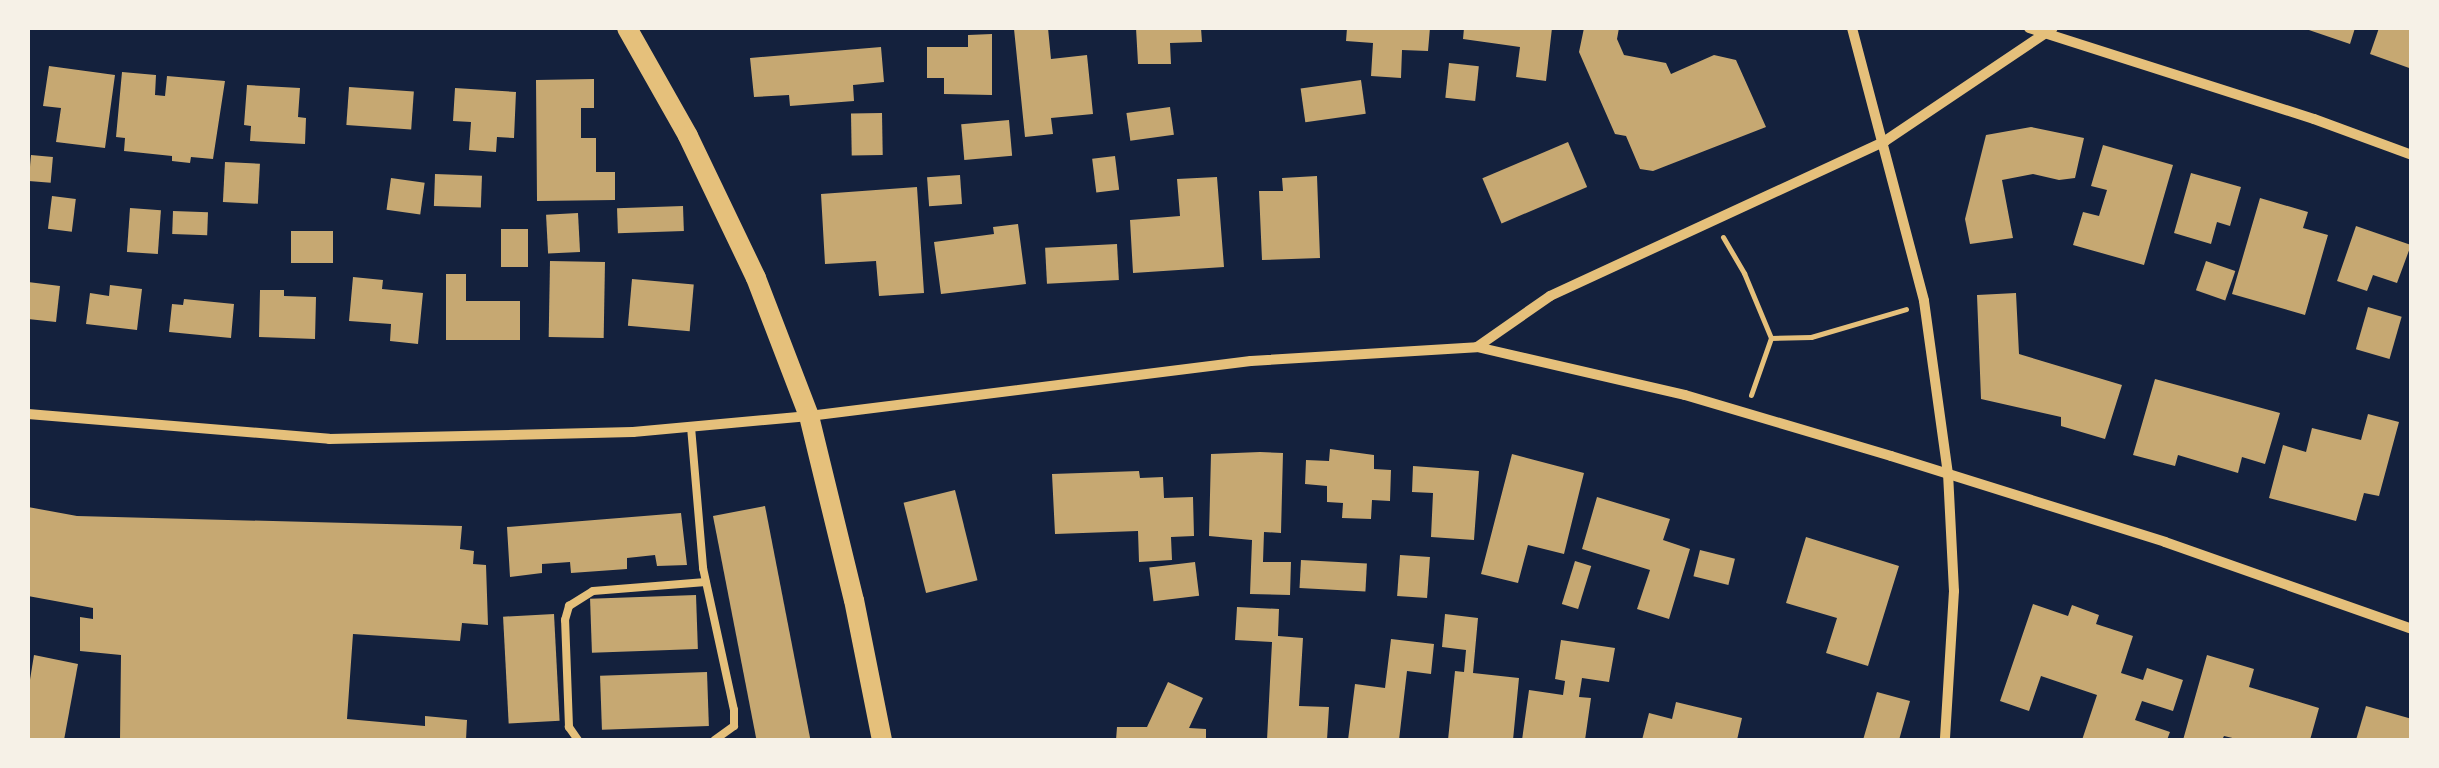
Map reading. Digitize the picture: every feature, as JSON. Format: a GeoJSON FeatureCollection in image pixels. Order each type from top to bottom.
{"type":"FeatureCollection","features":[{"type":"Feature","properties":{"kind":"main road"},"geometry":{"type":"LineString","coordinates":[[627,28],[688,136],[756,278],[809,416],[854,600],[882,740]]}},
{"type":"Feature","properties":{"kind":"street"},"geometry":{"type":"LineString","coordinates":[[1852,28],[1885,141],[1924,301],[1948,473],[1954,591],[1945,740]]}},
{"type":"Feature","properties":{"kind":"street"},"geometry":{"type":"LineString","coordinates":[[2028,28],[2050,30],[2412,155]]}},
{"type":"Feature","properties":{"kind":"street"},"geometry":{"type":"LineString","coordinates":[[1477,347],[1550,296],[1885,141],[2050,30]]}},
{"type":"Feature","properties":{"kind":"street"},"geometry":{"type":"LineString","coordinates":[[28,414],[169,430],[329,439],[486,438],[809,416],[1251,360],[1477,347],[1747,412],[2164,542],[2412,630]]}},
{"type":"Feature","properties":{"kind":"lane"},"geometry":{"type":"LineString","coordinates":[[691,426],[706,582],[734,710],[734,726],[715,740]]}},
{"type":"Feature","properties":{"kind":"lane"},"geometry":{"type":"LineString","coordinates":[[578,740],[569,726],[565,620],[569,606],[592,591],[706,582]]}},
{"type":"Feature","properties":{"kind":"path"},"geometry":{"type":"LineString","coordinates":[[1715,221],[1744,273],[1771,338],[1747,412]]}},
{"type":"Feature","properties":{"kind":"path"},"geometry":{"type":"LineString","coordinates":[[1771,338],[1811,337],[1889,317],[1924,301]]}},
{"type":"Feature","properties":{"kind":"building"},"geometry":{"type":"Polygon","coordinates":[[[1048,28],[1051,59],[1087,55],[1093,114],[1051,118],[1053,134],[1025,137],[1014,29],[1048,28]]]}},
{"type":"Feature","properties":{"kind":"building"},"geometry":{"type":"Polygon","coordinates":[[[1136,28],[1201,28],[1202,42],[1170,43],[1171,64],[1138,64],[1136,28]]]}},
{"type":"Feature","properties":{"kind":"building"},"geometry":{"type":"Polygon","coordinates":[[[1347,28],[1430,28],[1428,51],[1402,50],[1401,78],[1371,76],[1373,43],[1346,41],[1347,28]]]}},
{"type":"Feature","properties":{"kind":"building"},"geometry":{"type":"Polygon","coordinates":[[[1464,28],[1552,28],[1546,81],[1516,77],[1520,47],[1463,39],[1464,28]]]}},
{"type":"Feature","properties":{"kind":"building"},"geometry":{"type":"Polygon","coordinates":[[[1584,28],[1619,28],[1617,39],[1624,55],[1666,63],[1671,74],[1714,55],[1736,60],[1766,127],[1653,171],[1640,169],[1626,136],[1615,134],[1579,52],[1584,28]]]}},
{"type":"Feature","properties":{"kind":"building"},"geometry":{"type":"Polygon","coordinates":[[[2303,28],[2355,28],[2350,44],[2303,28]]]}},
{"type":"Feature","properties":{"kind":"building"},"geometry":{"type":"Polygon","coordinates":[[[2379,28],[2412,28],[2412,69],[2370,54],[2379,28]]]}},
{"type":"Feature","properties":{"kind":"building"},"geometry":{"type":"Polygon","coordinates":[[[992,34],[992,95],[944,94],[944,78],[927,78],[927,47],[968,47],[968,35],[992,34]]]}},
{"type":"Feature","properties":{"kind":"building"},"geometry":{"type":"Polygon","coordinates":[[[881,47],[884,82],[853,85],[854,101],[790,106],[789,95],[754,97],[750,58],[881,47]]]}},
{"type":"Feature","properties":{"kind":"building"},"geometry":{"type":"Polygon","coordinates":[[[1449,63],[1479,66],[1475,101],[1445,98],[1449,63]]]}},
{"type":"Feature","properties":{"kind":"building"},"geometry":{"type":"Polygon","coordinates":[[[49,66],[115,75],[105,148],[56,142],[61,108],[43,106],[49,66]]]}},
{"type":"Feature","properties":{"kind":"building"},"geometry":{"type":"Polygon","coordinates":[[[122,72],[156,75],[155,95],[165,96],[167,76],[225,81],[213,159],[191,157],[190,163],[172,161],[172,156],[124,151],[125,138],[116,137],[122,72]]]}},
{"type":"Feature","properties":{"kind":"building"},"geometry":{"type":"Polygon","coordinates":[[[594,79],[594,108],[581,108],[581,138],[596,138],[596,172],[615,172],[615,200],[537,201],[536,80],[594,79]]]}},
{"type":"Feature","properties":{"kind":"building"},"geometry":{"type":"Polygon","coordinates":[[[1361,80],[1366,114],[1305,122],[1301,88],[1361,80]]]}},
{"type":"Feature","properties":{"kind":"building"},"geometry":{"type":"Polygon","coordinates":[[[247,85],[300,88],[298,117],[306,118],[305,144],[250,141],[251,126],[244,125],[247,85]]]}},
{"type":"Feature","properties":{"kind":"building"},"geometry":{"type":"Polygon","coordinates":[[[349,87],[414,92],[411,129],[346,125],[349,87]]]}},
{"type":"Feature","properties":{"kind":"building"},"geometry":{"type":"Polygon","coordinates":[[[455,88],[516,92],[514,138],[497,137],[496,152],[469,150],[471,122],[453,121],[455,88]]]}},
{"type":"Feature","properties":{"kind":"building"},"geometry":{"type":"Polygon","coordinates":[[[1170,107],[1174,135],[1130,141],[1126,113],[1170,107]]]}},
{"type":"Feature","properties":{"kind":"building"},"geometry":{"type":"Polygon","coordinates":[[[882,113],[883,155],[852,156],[851,114],[882,113]]]}},
{"type":"Feature","properties":{"kind":"building"},"geometry":{"type":"Polygon","coordinates":[[[1009,120],[1012,156],[964,160],[961,124],[1009,120]]]}},
{"type":"Feature","properties":{"kind":"building"},"geometry":{"type":"Polygon","coordinates":[[[2031,127],[2084,138],[2075,178],[2059,180],[2033,174],[2002,180],[2013,238],[1970,244],[1965,219],[1986,135],[2031,127]]]}},
{"type":"Feature","properties":{"kind":"building"},"geometry":{"type":"Polygon","coordinates":[[[1568,142],[1587,187],[1502,223],[1482,178],[1568,142]]]}},
{"type":"Feature","properties":{"kind":"building"},"geometry":{"type":"Polygon","coordinates":[[[2103,145],[2173,165],[2144,265],[2073,245],[2083,212],[2099,216],[2107,190],[2091,186],[2103,145]]]}},
{"type":"Feature","properties":{"kind":"building"},"geometry":{"type":"Polygon","coordinates":[[[31,155],[53,157],[51,183],[29,181],[31,155]]]}},
{"type":"Feature","properties":{"kind":"building"},"geometry":{"type":"Polygon","coordinates":[[[1115,156],[1119,190],[1096,193],[1092,159],[1115,156]]]}},
{"type":"Feature","properties":{"kind":"building"},"geometry":{"type":"Polygon","coordinates":[[[225,162],[260,164],[258,204],[223,202],[225,162]]]}},
{"type":"Feature","properties":{"kind":"building"},"geometry":{"type":"Polygon","coordinates":[[[2191,173],[2241,187],[2230,226],[2217,222],[2211,244],[2174,233],[2191,173]]]}},
{"type":"Feature","properties":{"kind":"building"},"geometry":{"type":"Polygon","coordinates":[[[435,174],[482,176],[481,208],[434,206],[435,174]]]}},
{"type":"Feature","properties":{"kind":"building"},"geometry":{"type":"Polygon","coordinates":[[[960,175],[962,204],[929,206],[927,177],[960,175]]]}},
{"type":"Feature","properties":{"kind":"building"},"geometry":{"type":"Polygon","coordinates":[[[1317,176],[1320,258],[1262,260],[1259,191],[1283,191],[1282,178],[1317,176]]]}},
{"type":"Feature","properties":{"kind":"building"},"geometry":{"type":"Polygon","coordinates":[[[1217,177],[1224,267],[1133,273],[1130,220],[1180,216],[1177,179],[1217,177]]]}},
{"type":"Feature","properties":{"kind":"building"},"geometry":{"type":"Polygon","coordinates":[[[391,178],[425,183],[420,214],[387,210],[391,178]]]}},
{"type":"Feature","properties":{"kind":"building"},"geometry":{"type":"Polygon","coordinates":[[[917,187],[924,293],[879,296],[876,261],[825,264],[821,194],[917,187]]]}},
{"type":"Feature","properties":{"kind":"building"},"geometry":{"type":"Polygon","coordinates":[[[52,196],[76,199],[72,232],[48,229],[52,196]]]}},
{"type":"Feature","properties":{"kind":"building"},"geometry":{"type":"Polygon","coordinates":[[[2260,198],[2308,212],[2303,228],[2328,235],[2305,315],[2232,294],[2260,198]]]}},
{"type":"Feature","properties":{"kind":"building"},"geometry":{"type":"Polygon","coordinates":[[[683,206],[684,231],[618,233],[617,208],[683,206]]]}},
{"type":"Feature","properties":{"kind":"building"},"geometry":{"type":"Polygon","coordinates":[[[130,208],[161,210],[158,254],[127,252],[130,208]]]}},
{"type":"Feature","properties":{"kind":"building"},"geometry":{"type":"Polygon","coordinates":[[[173,211],[208,212],[207,235],[172,234],[173,211]]]}},
{"type":"Feature","properties":{"kind":"building"},"geometry":{"type":"Polygon","coordinates":[[[578,213],[580,252],[548,254],[546,215],[578,213]]]}},
{"type":"Feature","properties":{"kind":"building"},"geometry":{"type":"Polygon","coordinates":[[[1018,224],[1026,284],[941,294],[934,242],[994,234],[993,227],[1018,224]]]}},
{"type":"Feature","properties":{"kind":"building"},"geometry":{"type":"Polygon","coordinates":[[[2356,226],[2411,245],[2397,283],[2373,275],[2367,291],[2337,281],[2356,226]]]}},
{"type":"Feature","properties":{"kind":"building"},"geometry":{"type":"Polygon","coordinates":[[[501,229],[528,229],[528,267],[501,267],[501,229]]]}},
{"type":"Feature","properties":{"kind":"building"},"geometry":{"type":"Polygon","coordinates":[[[291,231],[333,231],[333,263],[291,263],[291,231]]]}},
{"type":"Feature","properties":{"kind":"building"},"geometry":{"type":"Polygon","coordinates":[[[1117,244],[1119,280],[1047,284],[1045,248],[1117,244]]]}},
{"type":"Feature","properties":{"kind":"building"},"geometry":{"type":"Polygon","coordinates":[[[550,261],[605,262],[604,338],[549,337],[550,261]]]}},
{"type":"Feature","properties":{"kind":"building"},"geometry":{"type":"Polygon","coordinates":[[[2206,261],[2235,271],[2225,300],[2196,290],[2206,261]]]}},
{"type":"Feature","properties":{"kind":"building"},"geometry":{"type":"Polygon","coordinates":[[[446,274],[466,274],[466,301],[520,301],[520,340],[446,340],[446,274]]]}},
{"type":"Feature","properties":{"kind":"building"},"geometry":{"type":"Polygon","coordinates":[[[353,277],[383,280],[382,289],[423,293],[418,344],[390,341],[391,324],[349,321],[353,277]]]}},
{"type":"Feature","properties":{"kind":"building"},"geometry":{"type":"Polygon","coordinates":[[[632,279],[694,284],[690,331],[628,326],[632,279]]]}},
{"type":"Feature","properties":{"kind":"building"},"geometry":{"type":"Polygon","coordinates":[[[28,282],[60,286],[56,322],[28,319],[28,282]]]}},
{"type":"Feature","properties":{"kind":"building"},"geometry":{"type":"Polygon","coordinates":[[[110,285],[142,289],[137,330],[86,324],[90,293],[109,296],[110,285]]]}},
{"type":"Feature","properties":{"kind":"building"},"geometry":{"type":"Polygon","coordinates":[[[260,290],[316,297],[315,339],[259,337],[260,290]]]}},
{"type":"Feature","properties":{"kind":"building"},"geometry":{"type":"Polygon","coordinates":[[[2016,293],[2019,354],[2122,385],[2105,439],[2061,426],[2061,417],[1981,399],[1977,295],[2016,293]]]}},
{"type":"Feature","properties":{"kind":"building"},"geometry":{"type":"Polygon","coordinates":[[[184,299],[234,304],[231,338],[169,332],[172,304],[183,305],[184,299]]]}},
{"type":"Feature","properties":{"kind":"building"},"geometry":{"type":"Polygon","coordinates":[[[2368,307],[2402,317],[2390,359],[2356,349],[2368,307]]]}},
{"type":"Feature","properties":{"kind":"building"},"geometry":{"type":"Polygon","coordinates":[[[2155,379],[2280,413],[2265,464],[2242,457],[2238,473],[2178,455],[2175,466],[2133,455],[2155,379]]]}},
{"type":"Feature","properties":{"kind":"building"},"geometry":{"type":"Polygon","coordinates":[[[2368,414],[2399,422],[2379,496],[2364,493],[2356,521],[2269,498],[2283,445],[2306,452],[2312,428],[2361,440],[2368,414]]]}},
{"type":"Feature","properties":{"kind":"building"},"geometry":{"type":"Polygon","coordinates":[[[1330,449],[1374,455],[1374,469],[1391,470],[1390,501],[1372,500],[1371,519],[1342,518],[1343,503],[1327,502],[1327,486],[1305,484],[1306,460],[1329,461],[1330,449]]]}},
{"type":"Feature","properties":{"kind":"building"},"geometry":{"type":"Polygon","coordinates":[[[1283,453],[1281,533],[1264,532],[1263,562],[1291,562],[1290,595],[1250,594],[1252,540],[1209,536],[1211,454],[1283,453]]]}},
{"type":"Feature","properties":{"kind":"building"},"geometry":{"type":"Polygon","coordinates":[[[1512,454],[1584,473],[1564,554],[1528,545],[1518,583],[1481,574],[1512,454]]]}},
{"type":"Feature","properties":{"kind":"building"},"geometry":{"type":"Polygon","coordinates":[[[1413,466],[1479,471],[1474,540],[1431,537],[1433,493],[1412,492],[1413,466]]]}},
{"type":"Feature","properties":{"kind":"building"},"geometry":{"type":"Polygon","coordinates":[[[1139,471],[1140,478],[1163,477],[1164,498],[1193,497],[1194,536],[1171,537],[1172,560],[1139,562],[1138,531],[1055,534],[1052,474],[1139,471]]]}},
{"type":"Feature","properties":{"kind":"building"},"geometry":{"type":"Polygon","coordinates":[[[955,490],[977,580],[926,593],[904,503],[955,490]]]}},
{"type":"Feature","properties":{"kind":"building"},"geometry":{"type":"Polygon","coordinates":[[[1597,497],[1670,519],[1663,540],[1690,549],[1669,619],[1637,609],[1650,570],[1582,549],[1597,497]]]}},
{"type":"Feature","properties":{"kind":"building"},"geometry":{"type":"Polygon","coordinates":[[[765,506],[810,740],[756,740],[713,516],[765,506]]]}},
{"type":"Feature","properties":{"kind":"building"},"geometry":{"type":"Polygon","coordinates":[[[28,507],[77,516],[462,526],[460,549],[474,551],[473,564],[486,565],[488,625],[462,623],[460,641],[353,634],[347,719],[425,726],[425,716],[467,720],[466,740],[120,740],[121,655],[80,651],[80,617],[93,619],[93,608],[28,596],[28,507]]]}},
{"type":"Feature","properties":{"kind":"building"},"geometry":{"type":"Polygon","coordinates":[[[681,513],[687,565],[657,566],[655,555],[627,558],[627,569],[571,573],[570,562],[542,564],[542,573],[510,577],[507,527],[681,513]]]}},
{"type":"Feature","properties":{"kind":"building"},"geometry":{"type":"Polygon","coordinates":[[[1806,537],[1899,566],[1868,666],[1826,653],[1837,618],[1786,603],[1806,537]]]}},
{"type":"Feature","properties":{"kind":"building"},"geometry":{"type":"Polygon","coordinates":[[[1700,550],[1735,559],[1728,585],[1693,576],[1700,550]]]}},
{"type":"Feature","properties":{"kind":"building"},"geometry":{"type":"Polygon","coordinates":[[[1400,555],[1430,557],[1427,598],[1397,596],[1400,555]]]}},
{"type":"Feature","properties":{"kind":"building"},"geometry":{"type":"Polygon","coordinates":[[[1301,560],[1367,563],[1365,591],[1300,588],[1301,560]]]}},
{"type":"Feature","properties":{"kind":"building"},"geometry":{"type":"Polygon","coordinates":[[[1575,561],[1591,566],[1578,609],[1562,604],[1575,561]]]}},
{"type":"Feature","properties":{"kind":"building"},"geometry":{"type":"Polygon","coordinates":[[[1195,562],[1199,596],[1153,601],[1149,568],[1195,562]]]}},
{"type":"Feature","properties":{"kind":"building"},"geometry":{"type":"Polygon","coordinates":[[[696,595],[698,649],[592,653],[590,599],[696,595]]]}},
{"type":"Feature","properties":{"kind":"building"},"geometry":{"type":"Polygon","coordinates":[[[2033,604],[2068,616],[2072,605],[2099,615],[2096,624],[2133,636],[2121,673],[2143,680],[2147,668],[2183,680],[2173,711],[2142,701],[2135,720],[2170,732],[2167,740],[2082,740],[2097,695],[2041,676],[2029,711],[2000,701],[2033,604]]]}},
{"type":"Feature","properties":{"kind":"building"},"geometry":{"type":"Polygon","coordinates":[[[1237,607],[1279,609],[1278,636],[1303,638],[1299,706],[1329,707],[1327,740],[1267,740],[1272,642],[1235,640],[1237,607]]]}},
{"type":"Feature","properties":{"kind":"building"},"geometry":{"type":"Polygon","coordinates":[[[554,614],[560,721],[509,724],[503,617],[554,614]]]}},
{"type":"Feature","properties":{"kind":"building"},"geometry":{"type":"Polygon","coordinates":[[[1445,614],[1478,618],[1473,673],[1519,678],[1513,740],[1448,740],[1455,671],[1464,672],[1466,650],[1442,647],[1445,614]]]}},
{"type":"Feature","properties":{"kind":"building"},"geometry":{"type":"Polygon","coordinates":[[[1391,639],[1434,644],[1431,674],[1407,671],[1399,740],[1348,740],[1355,684],[1385,688],[1391,639]]]}},
{"type":"Feature","properties":{"kind":"building"},"geometry":{"type":"Polygon","coordinates":[[[1561,640],[1615,648],[1609,682],[1582,678],[1579,697],[1591,698],[1585,740],[1522,740],[1529,690],[1563,695],[1565,681],[1555,679],[1561,640]]]}},
{"type":"Feature","properties":{"kind":"building"},"geometry":{"type":"Polygon","coordinates":[[[34,655],[78,664],[64,740],[28,740],[28,692],[34,655]]]}},
{"type":"Feature","properties":{"kind":"building"},"geometry":{"type":"Polygon","coordinates":[[[2207,655],[2254,669],[2249,687],[2319,708],[2310,740],[2241,740],[2224,736],[2222,740],[2183,740],[2207,655]]]}},
{"type":"Feature","properties":{"kind":"building"},"geometry":{"type":"Polygon","coordinates":[[[707,672],[709,726],[602,730],[600,676],[707,672]]]}},
{"type":"Feature","properties":{"kind":"building"},"geometry":{"type":"Polygon","coordinates":[[[1168,682],[1203,698],[1189,728],[1206,729],[1206,740],[1116,740],[1117,727],[1147,727],[1168,682]]]}},
{"type":"Feature","properties":{"kind":"building"},"geometry":{"type":"Polygon","coordinates":[[[1877,692],[1910,701],[1899,740],[1863,740],[1877,692]]]}},
{"type":"Feature","properties":{"kind":"building"},"geometry":{"type":"Polygon","coordinates":[[[1676,702],[1742,718],[1737,740],[1642,740],[1649,713],[1672,719],[1676,702]]]}},
{"type":"Feature","properties":{"kind":"building"},"geometry":{"type":"Polygon","coordinates":[[[2366,706],[2412,719],[2412,740],[2356,740],[2366,706]]]}}]}
